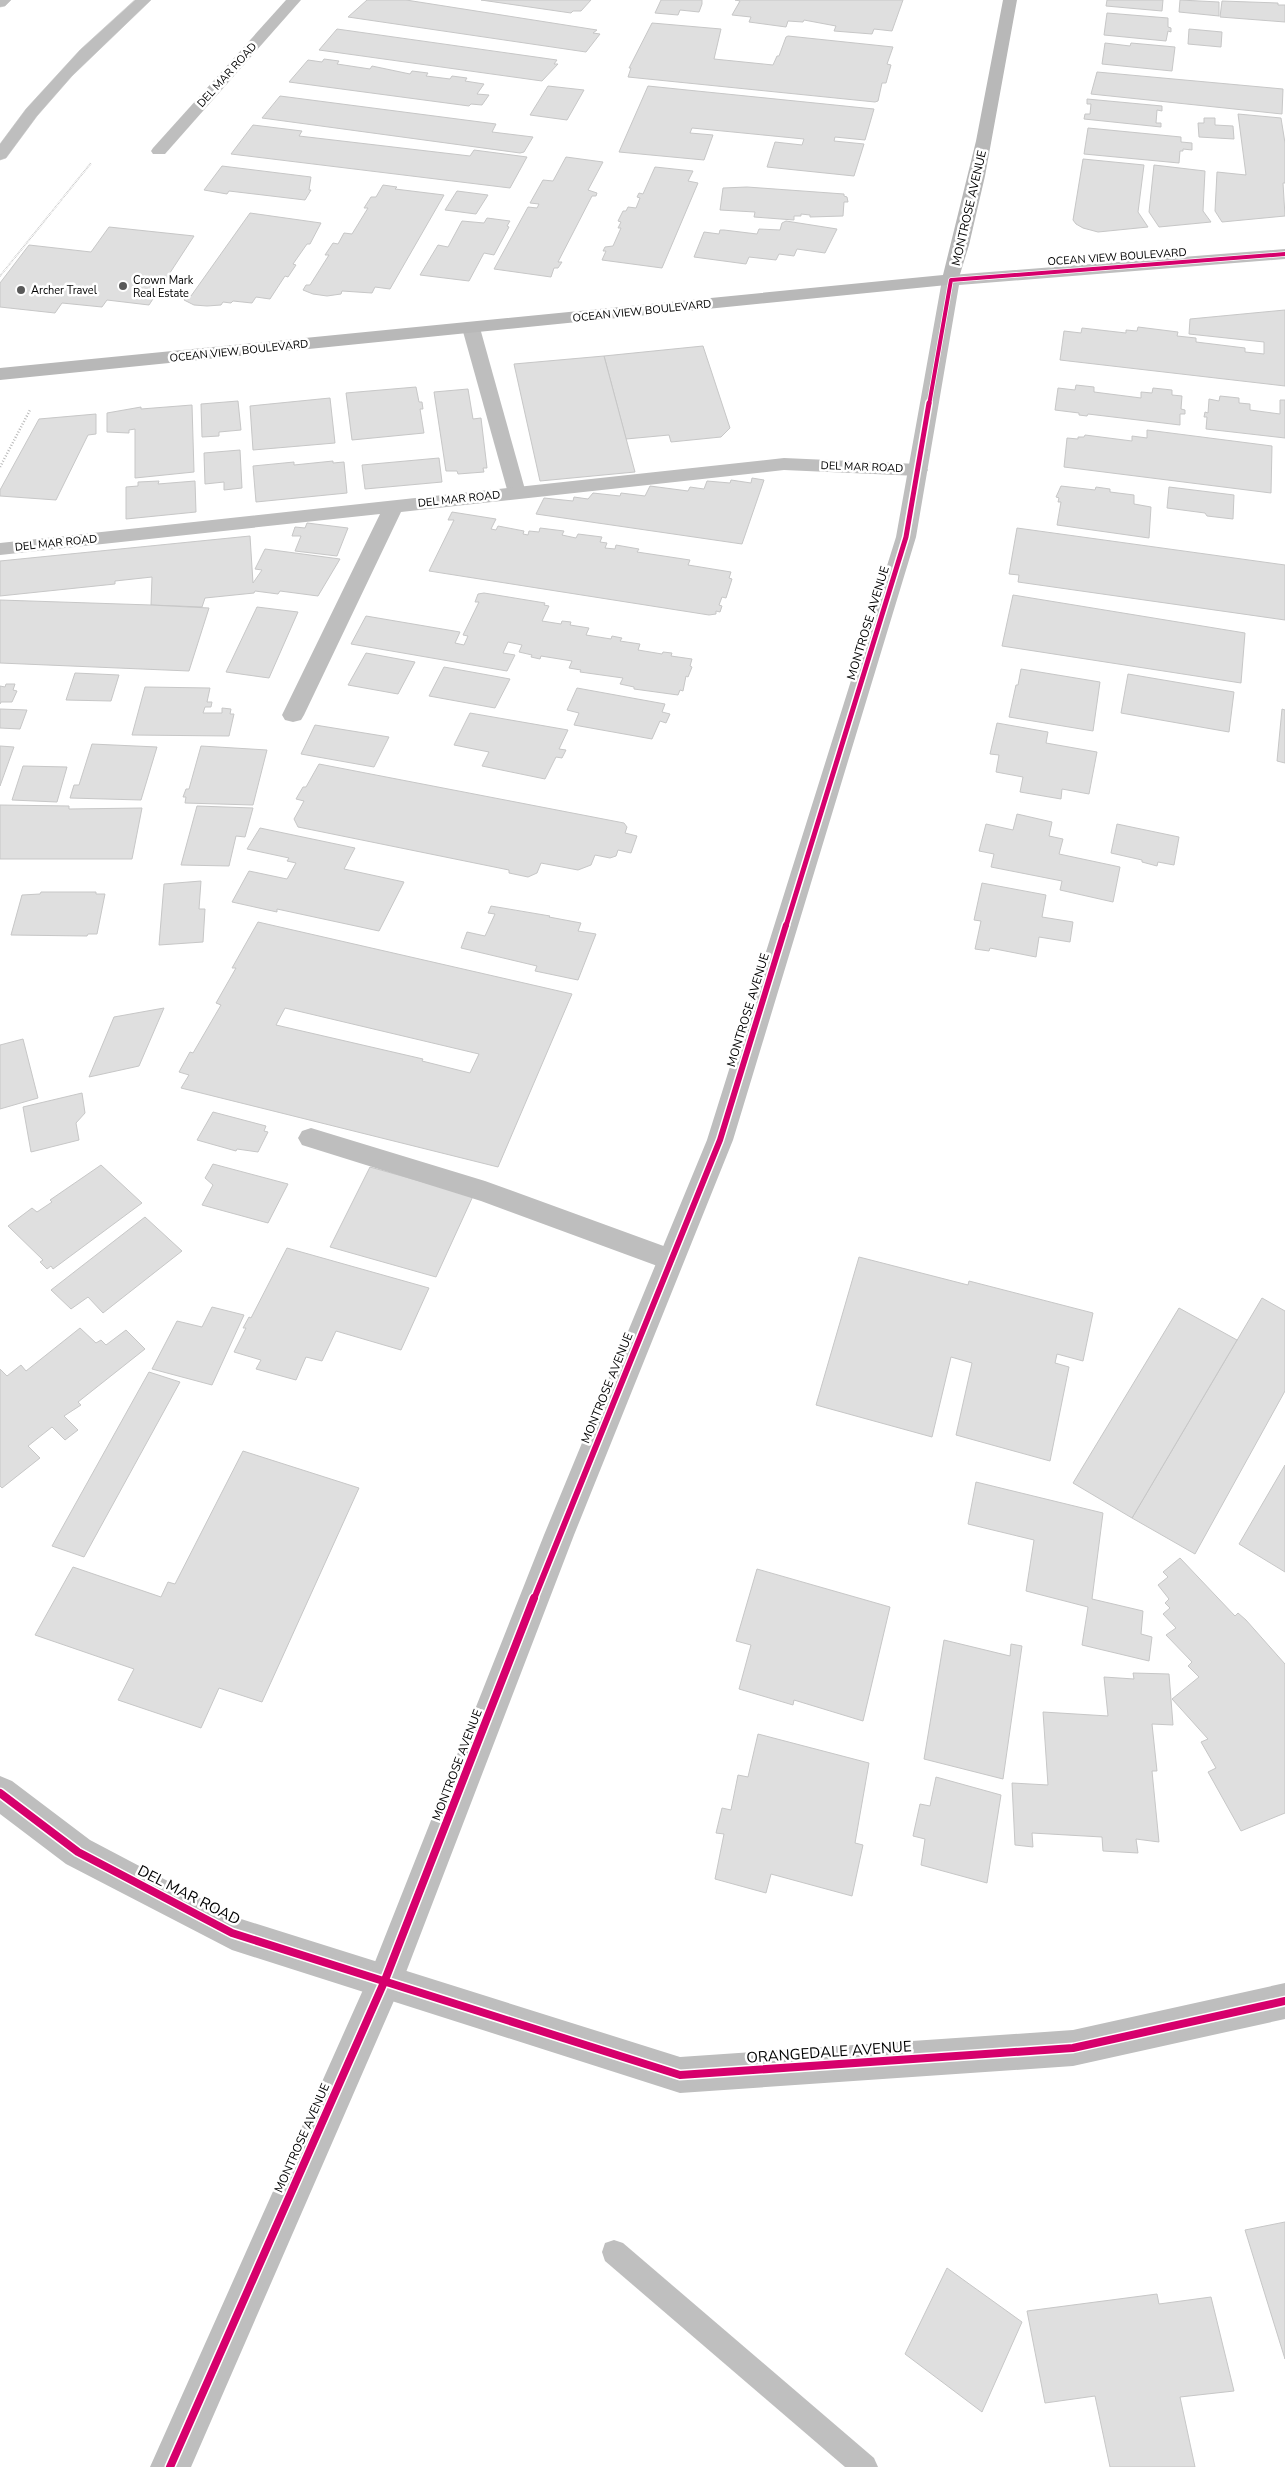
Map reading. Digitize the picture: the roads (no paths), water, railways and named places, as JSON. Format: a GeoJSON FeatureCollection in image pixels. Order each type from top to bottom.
{"type":"FeatureCollection","features":[{"type":"Feature","properties":{"kind":"main road"},"geometry":{"type":"LineString","coordinates":[[0,3],[4,0]]}},
{"type":"Feature","properties":{"kind":"main road"},"geometry":{"type":"LineString","coordinates":[[0,155],[49,93],[104,34],[144,0]]}},
{"type":"Feature","properties":{"kind":"main road","name":"DEL MAR ROAD"},"geometry":{"type":"LineString","coordinates":[[159,151],[294,0]]}},
{"type":"Feature","properties":{"kind":"main road","name":"MONTROSE AVENUE"},"geometry":{"type":"LineString","coordinates":[[170,2467],[385,1980],[559,1535],[720,1140],[906,537],[952,280],[971,208],[993,101],[1010,0]]}},
{"type":"Feature","properties":{"kind":"main road","name":"OCEAN VIEW BOULEVARD"},"geometry":{"type":"LineString","coordinates":[[0,374],[952,280],[1285,254]]}},
{"type":"Feature","properties":{"kind":"main road","name":"DEL MAR ROAD"},"geometry":{"type":"LineString","coordinates":[[0,549],[784,464],[918,470]]}},
{"type":"Feature","properties":{"kind":"main road"},"geometry":{"type":"LineString","coordinates":[[293,715],[394,506]]}},
{"type":"Feature","properties":{"kind":"main road","name":"DEL MAR ROAD"},"geometry":{"type":"LineString","coordinates":[[0,1793],[78,1852],[232,1933],[385,1980]]}},
{"type":"Feature","properties":{"kind":"main road","name":"ORANGEDALE AVENUE"},"geometry":{"type":"LineString","coordinates":[[385,1980],[680,2075],[1073,2048],[1285,2001]]}},
{"type":"Feature","properties":{"kind":"lane"},"geometry":{"type":"LineString","coordinates":[[472,328],[517,493]]}},
{"type":"Feature","properties":{"kind":"lane"},"geometry":{"type":"LineString","coordinates":[[311,1138],[484,1192],[671,1260]]}},
{"type":"Feature","properties":{"kind":"waterway"},"geometry":{"type":"LineString","coordinates":[[614,2252],[865,2467]]}},
{"type":"Feature","properties":{"kind":"place","name":"Crown Mark Real Estate"},"geometry":{"type":"Point","coordinates":[123,286]}},
{"type":"Feature","properties":{"kind":"place","name":"Archer Travel"},"geometry":{"type":"Point","coordinates":[21,290]}}]}
